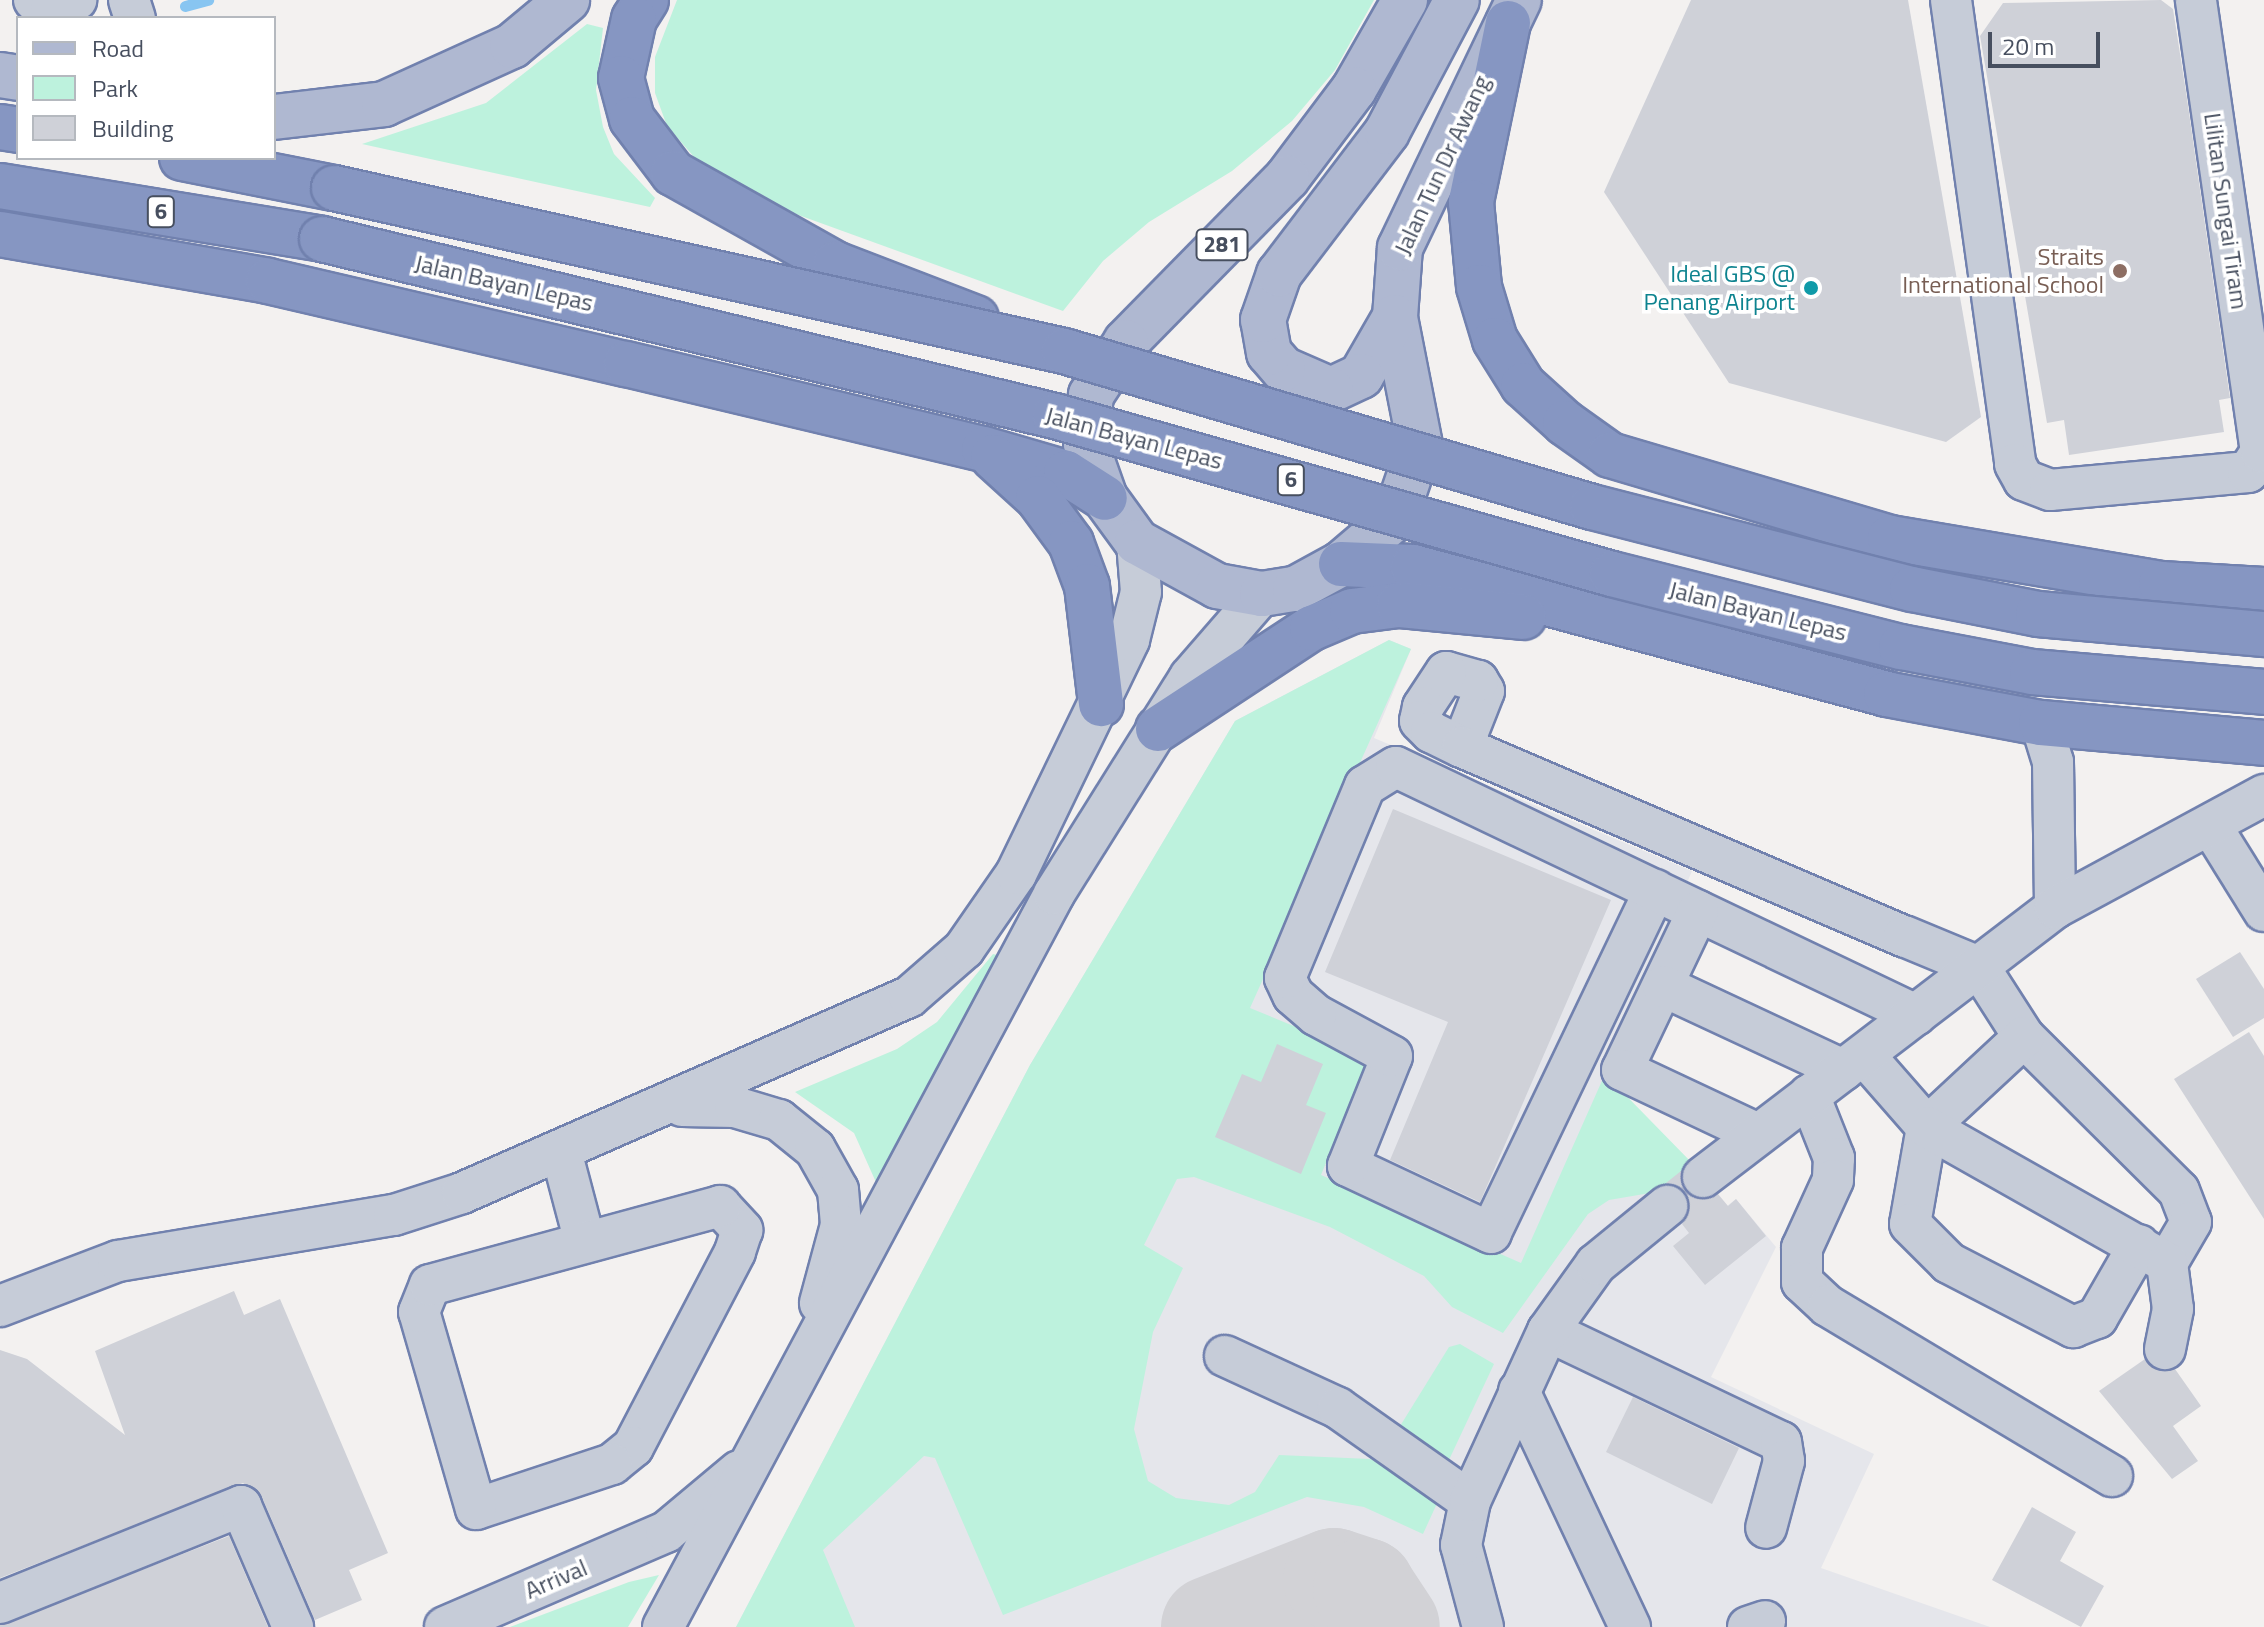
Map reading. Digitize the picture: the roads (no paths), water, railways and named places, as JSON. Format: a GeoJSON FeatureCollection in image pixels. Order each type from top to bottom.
{"type":"FeatureCollection","features":[{"type":"Feature","properties":{"kind":"highway"},"geometry":{"type":"LineString","coordinates":[[640,9],[625,92],[632,119],[673,173],[835,264],[1064,351]]}},
{"type":"Feature","properties":{"kind":"highway"},"geometry":{"type":"LineString","coordinates":[[1513,12],[1471,202],[1479,287],[1495,340],[1523,385],[1565,423],[1637,464],[1890,538],[2161,584],[2264,590]]}},
{"type":"Feature","properties":{"kind":"highway"},"geometry":{"type":"LineString","coordinates":[[192,160],[334,188],[1064,351],[1592,507],[1912,589],[2038,614],[2264,634]]}},
{"type":"Feature","properties":{"kind":"highway","name":"Jalan Bayan Lepas"},"geometry":{"type":"LineString","coordinates":[[0,186],[322,239],[1055,416],[1612,574],[1901,647],[2032,672],[2264,692]]}},
{"type":"Feature","properties":{"kind":"highway"},"geometry":{"type":"LineString","coordinates":[[0,234],[268,281],[984,449],[1066,473],[1105,498]]}},
{"type":"Feature","properties":{"kind":"highway"},"geometry":{"type":"LineString","coordinates":[[984,449],[1038,498],[1071,543],[1087,586],[1101,704]]}},
{"type":"Feature","properties":{"kind":"highway"},"geometry":{"type":"LineString","coordinates":[[1341,564],[1413,567],[1621,626],[1886,694],[2041,723],[2264,743]]}},
{"type":"Feature","properties":{"kind":"highway"},"geometry":{"type":"LineString","coordinates":[[1158,729],[1312,628],[1352,611],[1399,605],[1621,626]]}},
{"type":"Feature","properties":{"kind":"main road"},"geometry":{"type":"LineString","coordinates":[[276,117],[384,104],[512,46],[567,0]]}},
{"type":"Feature","properties":{"kind":"main road","name":"Jalan Tun Dr Awang"},"geometry":{"type":"LineString","coordinates":[[1405,0],[1354,89],[1287,178],[1176,288],[1103,375],[1085,418],[1105,498],[1137,542],[1217,586],[1262,594],[1295,589],[1341,564],[1395,518],[1415,469],[1419,416],[1395,317],[1400,248],[1513,12]]}},
{"type":"Feature","properties":{"kind":"main road"},"geometry":{"type":"LineString","coordinates":[[1395,317],[1361,376],[1331,390],[1283,369],[1269,353],[1263,320],[1279,274],[1387,132],[1457,0]]}},
{"type":"Feature","properties":{"kind":"street"},"geometry":{"type":"LineString","coordinates":[[34,0],[51,9],[76,0]]}},
{"type":"Feature","properties":{"kind":"street","name":"Lilitan Sungai Tiram"},"geometry":{"type":"LineString","coordinates":[[1951,0],[2015,464],[2024,480],[2050,490],[2248,472],[2261,452],[2196,0]]}},
{"type":"Feature","properties":{"kind":"street"},"geometry":{"type":"LineString","coordinates":[[0,1306],[118,1261],[394,1215],[562,1155],[909,997],[964,949],[1016,874],[1101,704],[1141,592],[1137,542]]}},
{"type":"Feature","properties":{"kind":"street"},"geometry":{"type":"LineString","coordinates":[[663,1627],[1054,894],[1198,666],[1262,594]]}},
{"type":"Feature","properties":{"kind":"street"},"geometry":{"type":"LineString","coordinates":[[2041,723],[2053,762],[2055,908]]}},
{"type":"Feature","properties":{"kind":"street"},"geometry":{"type":"LineString","coordinates":[[1462,747],[1979,967],[2024,1037],[2179,1191],[2191,1222],[2153,1254],[2097,1318],[2073,1327],[1949,1263],[1910,1224],[1927,1127],[2024,1037]]}},
{"type":"Feature","properties":{"kind":"street"},"geometry":{"type":"LineString","coordinates":[[1655,890],[1491,1233],[1348,1166],[1392,1056],[1316,1015],[1285,978],[1365,786],[1396,767],[1655,890],[1916,1015]]}},
{"type":"Feature","properties":{"kind":"street"},"geometry":{"type":"LineString","coordinates":[[1703,1177],[2055,908],[2264,795]]}},
{"type":"Feature","properties":{"kind":"street"},"geometry":{"type":"LineString","coordinates":[[2211,826],[2264,911]]}},
{"type":"Feature","properties":{"kind":"street"},"geometry":{"type":"LineString","coordinates":[[1622,1070],[1698,911]]}},
{"type":"Feature","properties":{"kind":"street"},"geometry":{"type":"LineString","coordinates":[[1663,986],[1853,1063],[1927,1127],[2153,1254],[2173,1309],[2165,1349]]}},
{"type":"Feature","properties":{"kind":"street"},"geometry":{"type":"LineString","coordinates":[[1580,1052],[1758,1134]]}},
{"type":"Feature","properties":{"kind":"street"},"geometry":{"type":"LineString","coordinates":[[1809,1095],[1834,1158],[1833,1180],[1802,1248],[1802,1282],[1828,1306],[2112,1476]]}},
{"type":"Feature","properties":{"kind":"street"},"geometry":{"type":"LineString","coordinates":[[666,1106],[735,1107],[779,1120],[815,1149],[838,1190],[841,1225],[798,1378]]}},
{"type":"Feature","properties":{"kind":"street"},"geometry":{"type":"LineString","coordinates":[[562,1155],[585,1242]]}},
{"type":"Feature","properties":{"kind":"street"},"geometry":{"type":"LineString","coordinates":[[720,1206],[742,1230],[624,1458],[476,1509],[419,1312],[423,1296],[430,1285],[585,1242],[720,1206]]}},
{"type":"Feature","properties":{"kind":"street"},"geometry":{"type":"LineString","coordinates":[[1483,1627],[1461,1545],[1470,1501],[1548,1331],[1596,1264],[1667,1206]]}},
{"type":"Feature","properties":{"kind":"street"},"geometry":{"type":"LineString","coordinates":[[1548,1331],[1781,1442],[1784,1461],[1766,1528]]}},
{"type":"Feature","properties":{"kind":"street"},"geometry":{"type":"LineString","coordinates":[[1225,1356],[1338,1408],[1470,1501]]}},
{"type":"Feature","properties":{"kind":"street"},"geometry":{"type":"LineString","coordinates":[[1519,1391],[1630,1627]]}},
{"type":"Feature","properties":{"kind":"street","name":"Arrival"},"geometry":{"type":"LineString","coordinates":[[445,1627],[666,1532],[753,1460]]}},
{"type":"Feature","properties":{"kind":"street"},"geometry":{"type":"LineString","coordinates":[[0,1603],[241,1506],[293,1627]]}},
{"type":"Feature","properties":{"kind":"waterway"},"geometry":{"type":"LineString","coordinates":[[185,6],[208,0]]}},
{"type":"Feature","properties":{"kind":"place","name":"Straits International School"},"geometry":{"type":"Point","coordinates":[2120,271]}},
{"type":"Feature","properties":{"kind":"place","name":"Ideal GBS @ Penang Airport"},"geometry":{"type":"Point","coordinates":[1811,288]}}]}
